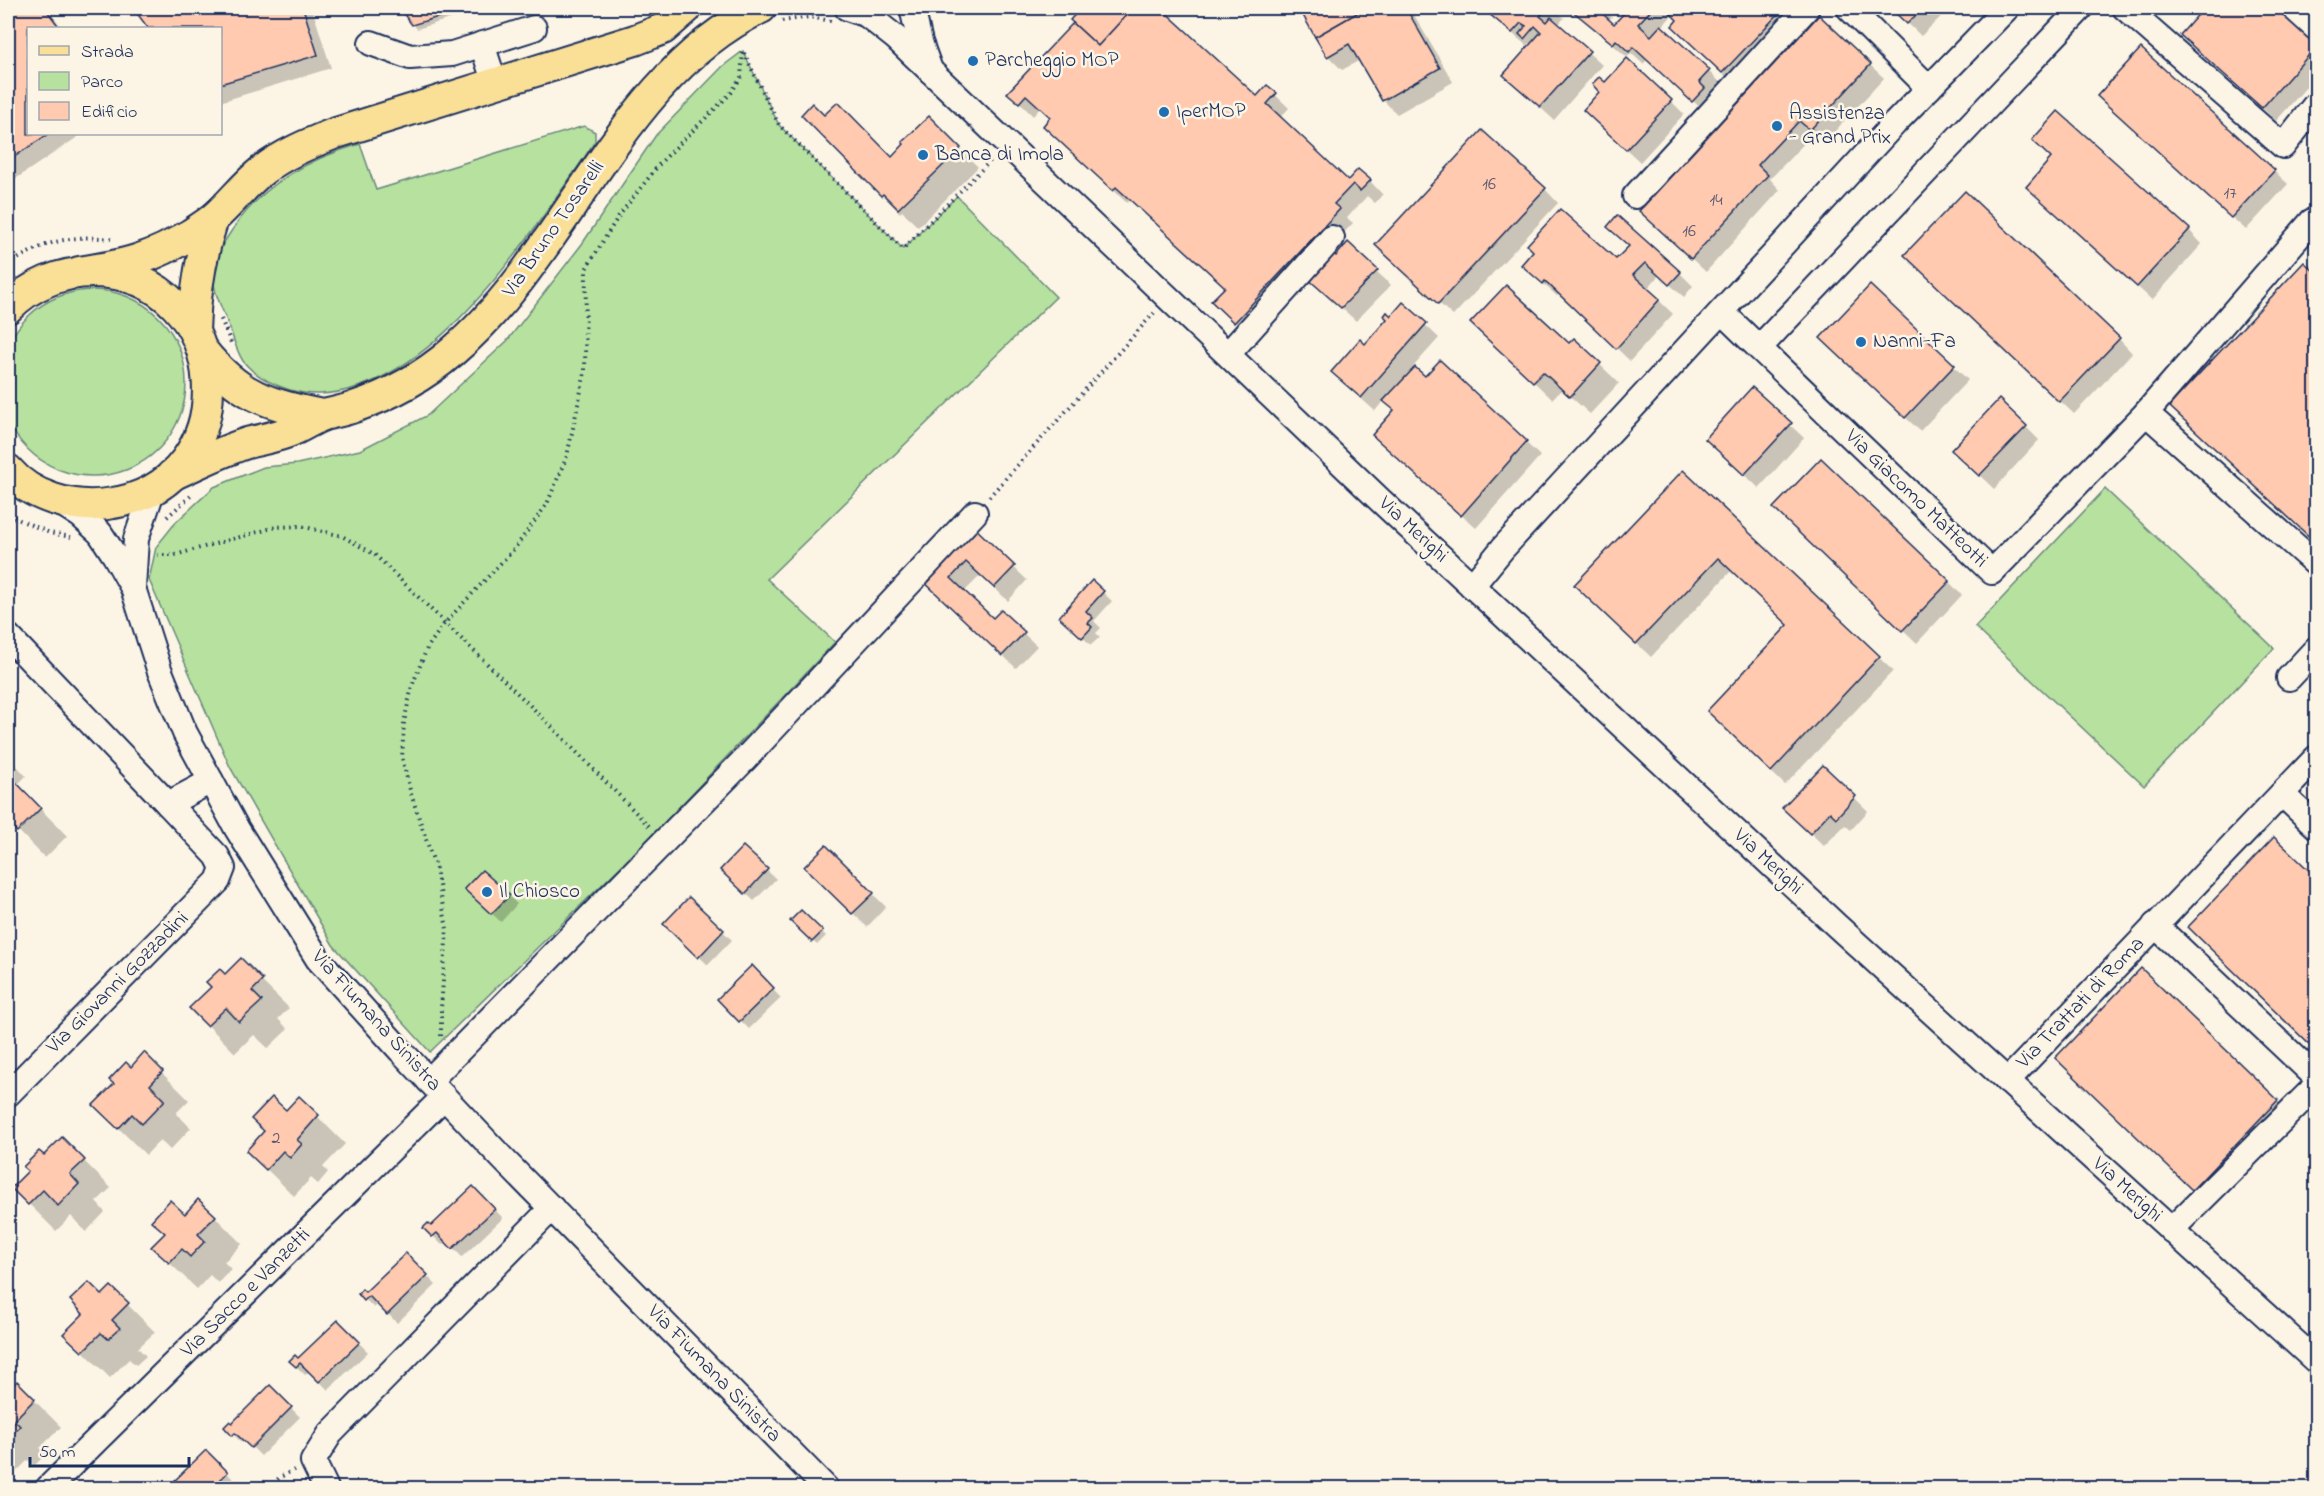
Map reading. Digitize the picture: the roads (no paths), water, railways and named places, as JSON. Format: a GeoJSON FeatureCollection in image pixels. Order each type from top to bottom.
{"type":"FeatureCollection","features":[{"type":"Feature","properties":{"kind":"main road"},"geometry":{"type":"LineString","coordinates":[[11,301],[46,280],[122,265],[152,256],[213,219],[262,170],[290,153],[333,134],[635,40],[663,29],[687,8]]}},
{"type":"Feature","properties":{"kind":"main road","name":"Via Bruno Tosarelli"},"geometry":{"type":"LineString","coordinates":[[34,493],[91,506],[123,502],[248,443],[291,431],[322,415],[380,398],[409,383],[453,351],[501,304],[543,248],[608,153],[657,92],[700,48],[724,30],[761,8]]}},
{"type":"Feature","properties":{"kind":"main road"},"geometry":{"type":"LineString","coordinates":[[163,482],[187,458],[199,439],[206,417],[209,395],[206,333],[196,282],[213,219]]}},
{"type":"Feature","properties":{"kind":"main road","name":"Via Bruno Tosarelli"},"geometry":{"type":"LineString","coordinates":[[79,272],[106,272],[133,279],[157,291],[206,333],[217,368],[260,399],[278,406],[322,415]]}},
{"type":"Feature","properties":{"kind":"main road"},"geometry":{"type":"LineString","coordinates":[[8,470],[34,493]]}},
{"type":"Feature","properties":{"kind":"street","name":"Via Merighi"},"geometry":{"type":"LineString","coordinates":[[847,8],[867,15],[896,38],[1472,586],[1837,926],[2316,1361]]}},
{"type":"Feature","properties":{"kind":"street","name":"Via Merighi"},"geometry":{"type":"LineString","coordinates":[[912,8],[920,42],[931,72]]}},
{"type":"Feature","properties":{"kind":"street"},"geometry":{"type":"LineString","coordinates":[[1635,196],[1808,8]]}},
{"type":"Feature","properties":{"kind":"street"},"geometry":{"type":"LineString","coordinates":[[1849,8],[1929,88]]}},
{"type":"Feature","properties":{"kind":"street"},"geometry":{"type":"LineString","coordinates":[[1472,586],[1511,539],[1929,88],[2007,8]]}},
{"type":"Feature","properties":{"kind":"street"},"geometry":{"type":"LineString","coordinates":[[1759,348],[2081,8]]}},
{"type":"Feature","properties":{"kind":"street"},"geometry":{"type":"LineString","coordinates":[[2125,8],[2283,146],[2316,104]]}},
{"type":"Feature","properties":{"kind":"street"},"geometry":{"type":"LineString","coordinates":[[2295,8],[2316,28]]}},
{"type":"Feature","properties":{"kind":"street"},"geometry":{"type":"LineString","coordinates":[[371,43],[410,57],[452,54],[534,28]]}},
{"type":"Feature","properties":{"kind":"street"},"geometry":{"type":"LineString","coordinates":[[482,44],[495,84]]}},
{"type":"Feature","properties":{"kind":"street"},"geometry":{"type":"LineString","coordinates":[[2316,226],[2312,221],[2146,412],[2316,564]]}},
{"type":"Feature","properties":{"kind":"street"},"geometry":{"type":"LineString","coordinates":[[1228,354],[1332,238]]}},
{"type":"Feature","properties":{"kind":"street","name":"Via Giacomo Matteotti"},"geometry":{"type":"LineString","coordinates":[[1722,312],[1992,572],[2146,412]]}},
{"type":"Feature","properties":{"kind":"street","name":"Via Fiumana Sinistra"},"geometry":{"type":"LineString","coordinates":[[133,588],[136,539],[163,482]]}},
{"type":"Feature","properties":{"kind":"street","name":"Via Fiumana Sinistra"},"geometry":{"type":"LineString","coordinates":[[34,493],[81,516],[100,532],[133,588],[159,669],[185,733],[242,838],[318,959],[436,1089],[826,1488]]}},
{"type":"Feature","properties":{"kind":"street","name":"Via Sacco e Vanzetti"},"geometry":{"type":"LineString","coordinates":[[48,1488],[436,1089],[446,1064],[745,759],[975,513]]}},
{"type":"Feature","properties":{"kind":"street"},"geometry":{"type":"LineString","coordinates":[[8,636],[168,804],[211,781]]}},
{"type":"Feature","properties":{"kind":"street"},"geometry":{"type":"LineString","coordinates":[[2289,678],[2316,649]]}},
{"type":"Feature","properties":{"kind":"street","name":"Via Trattati di Roma"},"geometry":{"type":"LineString","coordinates":[[2007,1080],[2316,758]]}},
{"type":"Feature","properties":{"kind":"street"},"geometry":{"type":"LineString","coordinates":[[2282,794],[2316,826]]}},
{"type":"Feature","properties":{"kind":"street","name":"Via Giovanni Gozzadini"},"geometry":{"type":"LineString","coordinates":[[8,1095],[218,881],[223,868],[217,856],[168,804]]}},
{"type":"Feature","properties":{"kind":"street","name":"Via Trattati di Roma"},"geometry":{"type":"LineString","coordinates":[[2155,925],[2316,1077]]}},
{"type":"Feature","properties":{"kind":"street"},"geometry":{"type":"LineString","coordinates":[[2171,1230],[2316,1086]]}},
{"type":"Feature","properties":{"kind":"street"},"geometry":{"type":"LineString","coordinates":[[326,1488],[313,1461],[330,1434],[552,1208]]}},
{"type":"Feature","properties":{"kind":"place","name":"Parcheggio MOP"},"geometry":{"type":"Point","coordinates":[973,61]}},
{"type":"Feature","properties":{"kind":"place","name":"IperMOP"},"geometry":{"type":"Point","coordinates":[1164,112]}},
{"type":"Feature","properties":{"kind":"place","name":"Assistenza - Grand Prix"},"geometry":{"type":"Point","coordinates":[1777,126]}},
{"type":"Feature","properties":{"kind":"place","name":"Banca di Imola"},"geometry":{"type":"Point","coordinates":[923,155]}},
{"type":"Feature","properties":{"kind":"place","name":"Nanni-Fa"},"geometry":{"type":"Point","coordinates":[1861,342]}},
{"type":"Feature","properties":{"kind":"place","name":"Il Chiosco"},"geometry":{"type":"Point","coordinates":[487,892]}}]}
